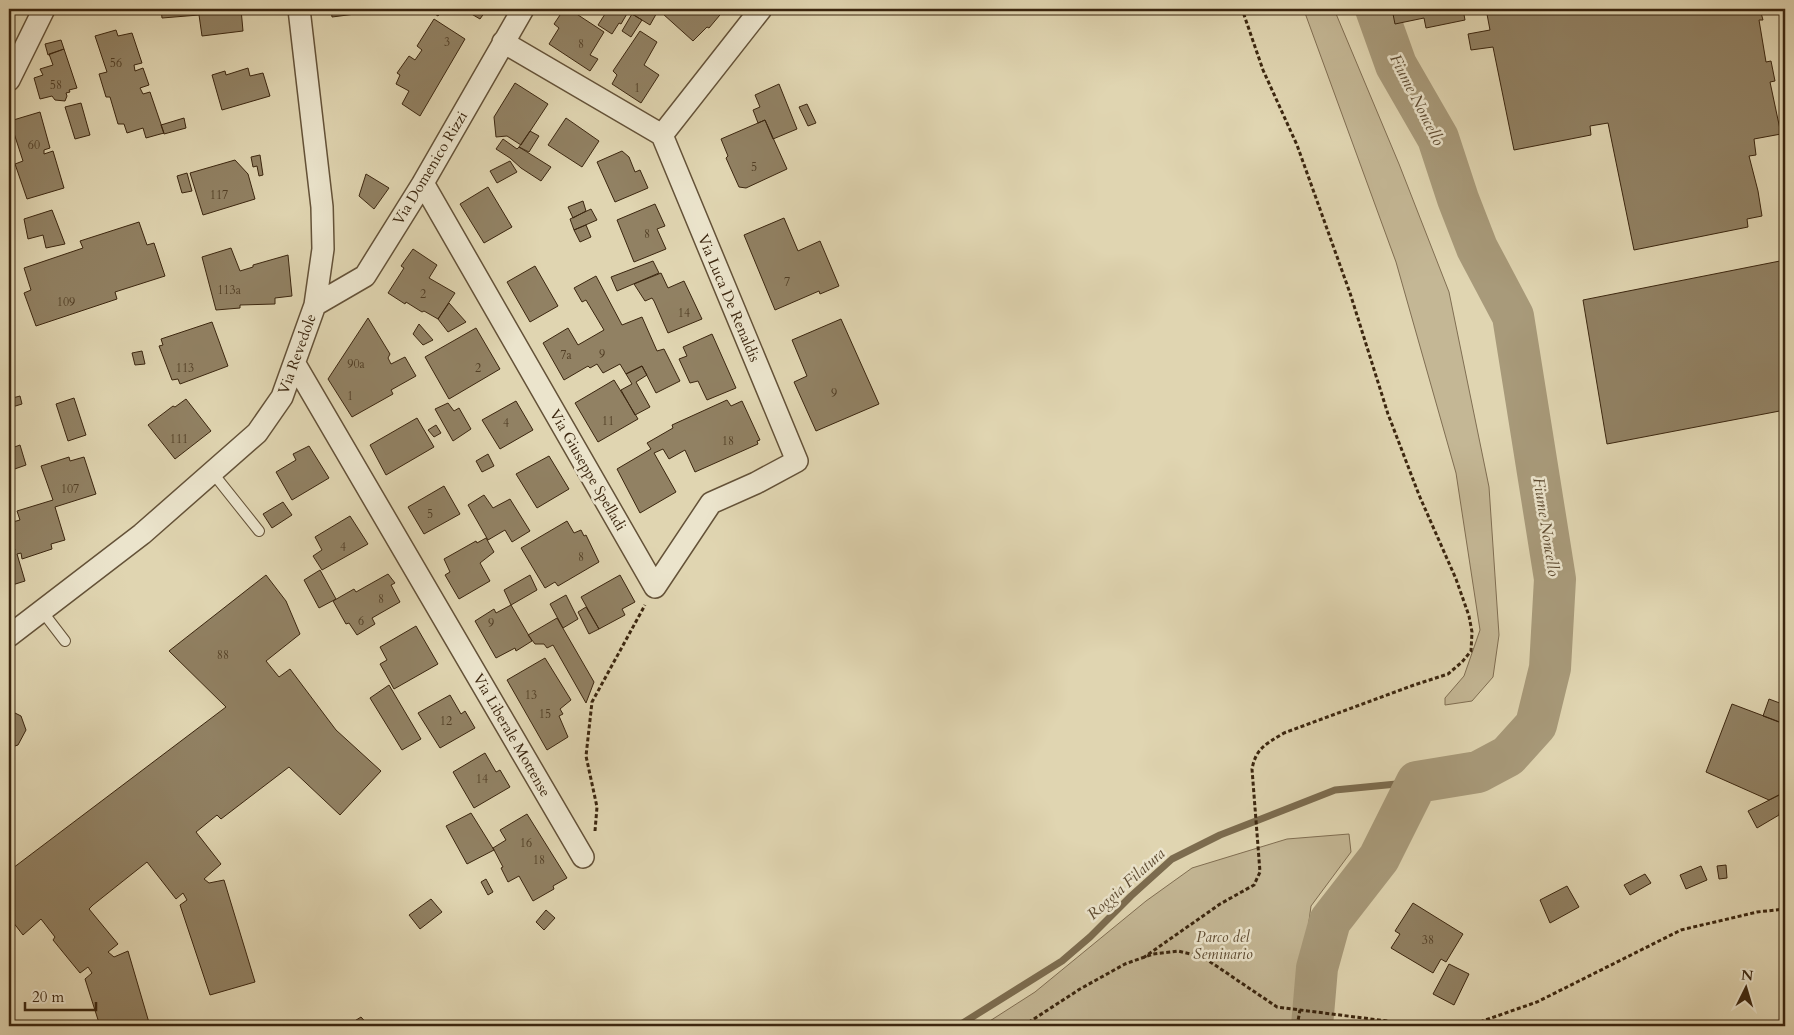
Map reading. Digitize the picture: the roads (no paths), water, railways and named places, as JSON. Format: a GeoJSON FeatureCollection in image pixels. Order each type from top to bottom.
{"type":"FeatureCollection","features":[{"type":"Feature","properties":{"kind":"street"},"geometry":{"type":"LineString","coordinates":[[9,80],[44,9]]}},
{"type":"Feature","properties":{"kind":"street","name":"Via Revedole"},"geometry":{"type":"LineString","coordinates":[[9,636],[142,534],[257,433],[282,397],[315,305],[323,249],[322,207],[299,9]]}},
{"type":"Feature","properties":{"kind":"street","name":"Via Domenico Rizzi"},"geometry":{"type":"LineString","coordinates":[[315,305],[364,276],[423,183],[523,9]]}},
{"type":"Feature","properties":{"kind":"street"},"geometry":{"type":"LineString","coordinates":[[503,42],[662,135],[761,9]]}},
{"type":"Feature","properties":{"kind":"street","name":"Via Luca De Renaldis"},"geometry":{"type":"LineString","coordinates":[[655,587],[711,503],[797,462],[662,135]]}},
{"type":"Feature","properties":{"kind":"street","name":"Via Giuseppe Spelladi"},"geometry":{"type":"LineString","coordinates":[[423,183],[655,587]]}},
{"type":"Feature","properties":{"kind":"street","name":"Via Liberale Mottense"},"geometry":{"type":"LineString","coordinates":[[295,364],[584,857]]}},
{"type":"Feature","properties":{"kind":"lane"},"geometry":{"type":"LineString","coordinates":[[212,472],[259,531]]}},
{"type":"Feature","properties":{"kind":"lane"},"geometry":{"type":"LineString","coordinates":[[42,611],[66,640]]}},
{"type":"Feature","properties":{"kind":"waterway","name":"Fiume Noncello"},"geometry":{"type":"LineString","coordinates":[[1312,1026],[1317,968],[1330,921],[1379,858],[1417,782],[1478,772],[1508,756],[1536,725],[1550,668],[1555,579],[1513,316],[1477,248],[1458,199],[1438,138],[1396,65],[1376,9]]}},
{"type":"Feature","properties":{"kind":"waterway","name":"Roggia Filatura"},"geometry":{"type":"LineString","coordinates":[[958,1026],[1062,961],[1172,859],[1220,835],[1335,790],[1417,782]]}},
{"type":"Feature","properties":{"kind":"park label","name":"Parco del Seminario"},"geometry":{"type":"Point","coordinates":[1223,946]}}]}
